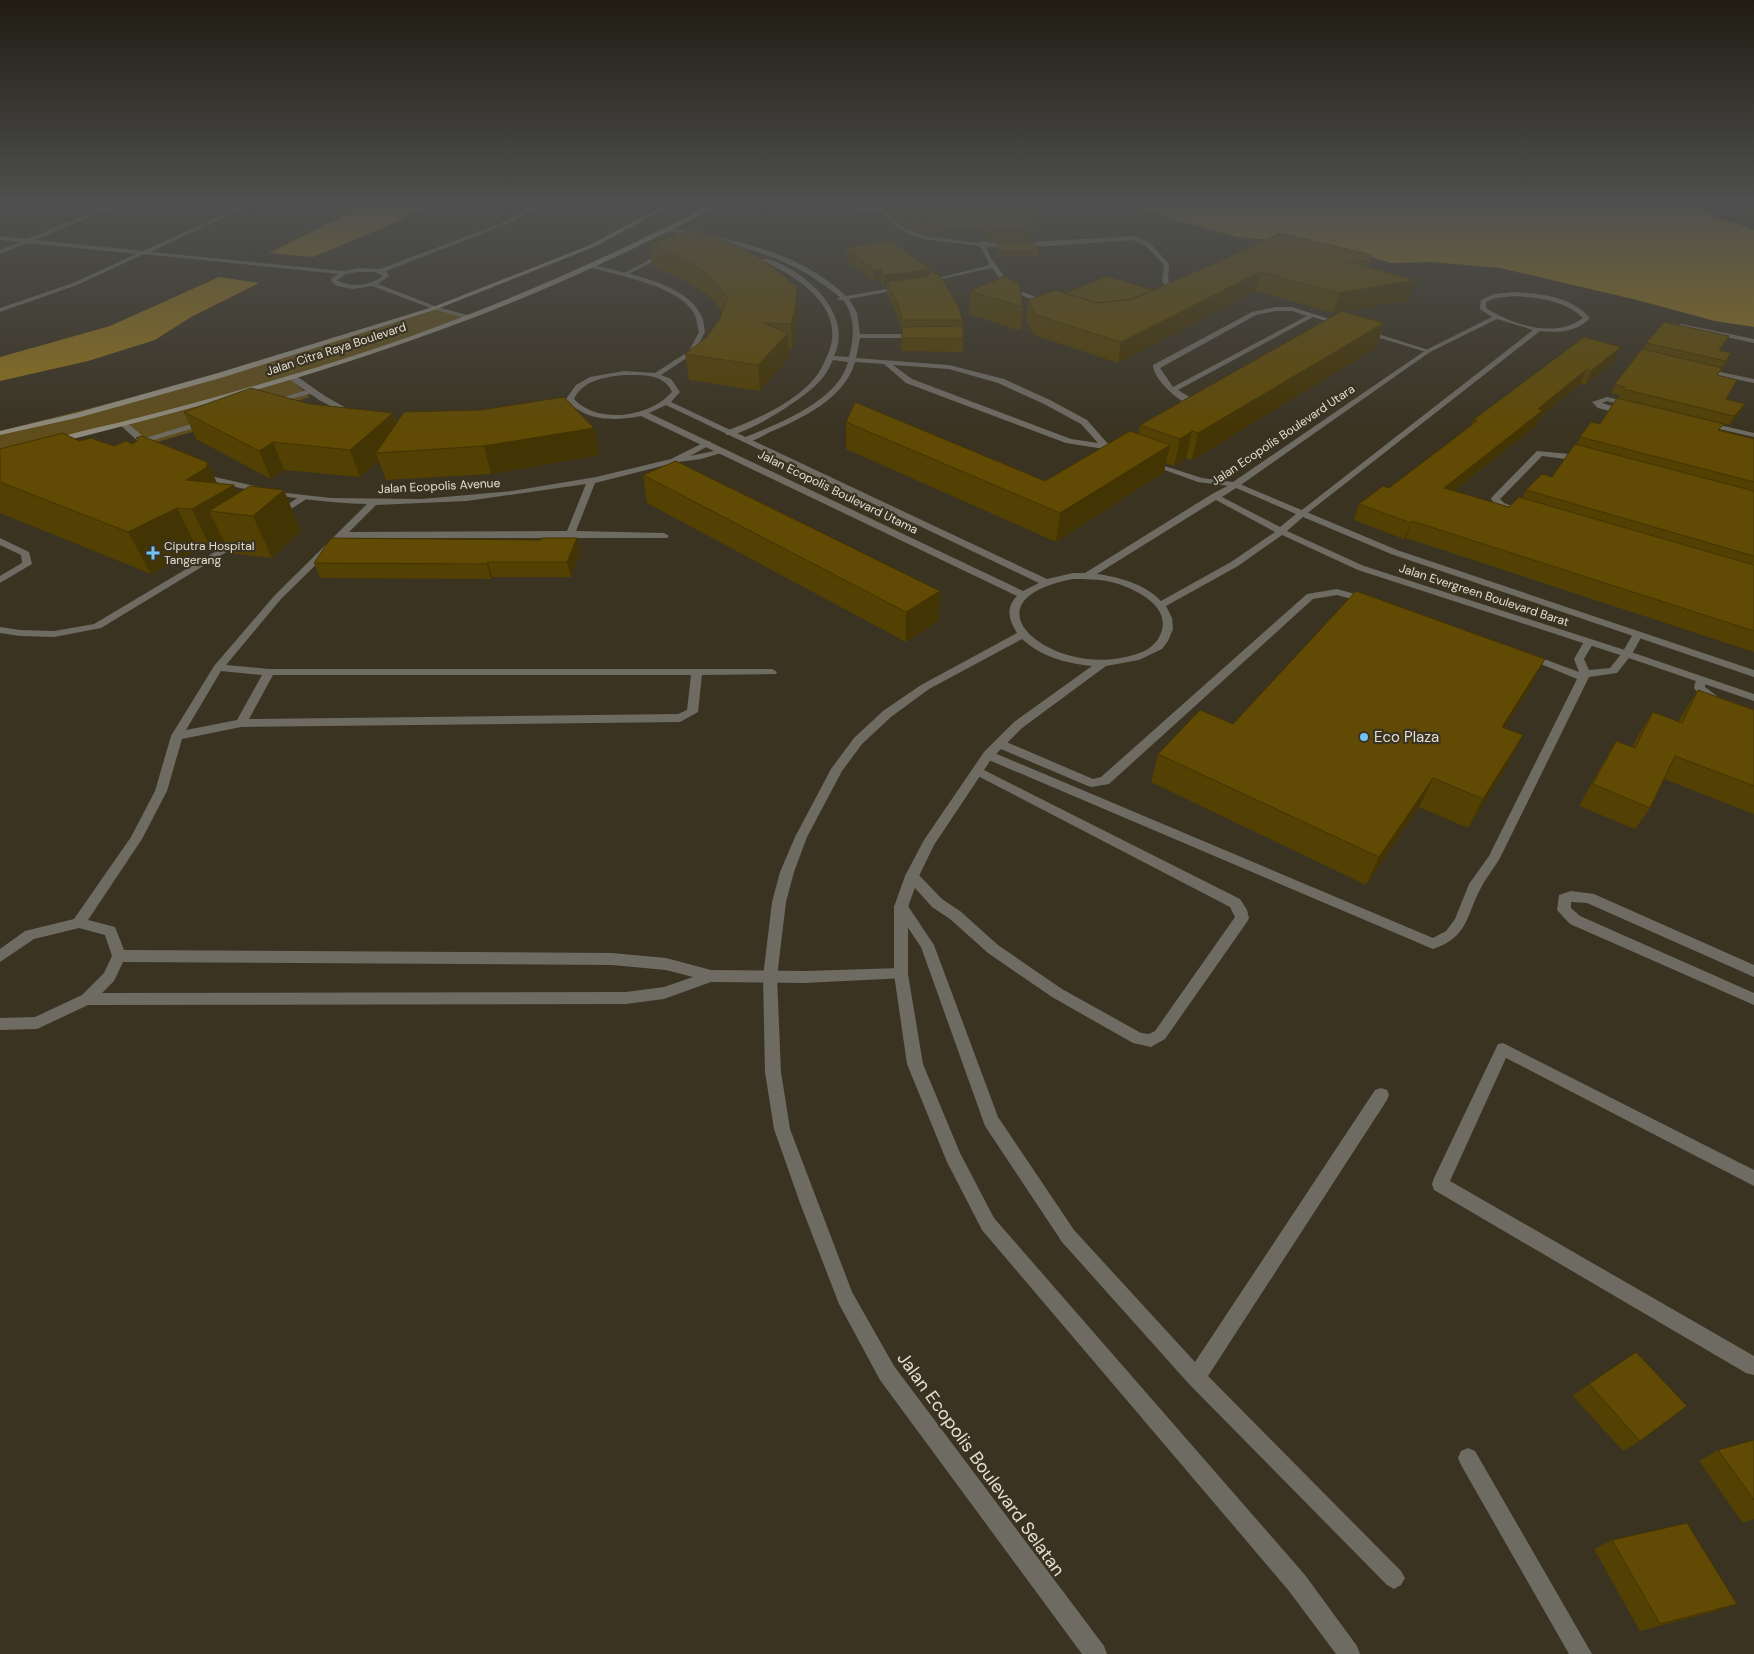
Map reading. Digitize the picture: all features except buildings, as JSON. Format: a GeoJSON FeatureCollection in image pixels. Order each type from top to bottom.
{"type":"FeatureCollection","features":[{"type":"Feature","properties":{"kind":"main road","name":"Jalan Citra Raya Boulevard"},"geometry":{"type":"LineString","coordinates":[[0,433],[78,414],[220,375],[435,308],[508,279]]}},
{"type":"Feature","properties":{"kind":"main road","name":"Jalan Citra Raya Boulevard"},"geometry":{"type":"LineString","coordinates":[[47,444],[292,377],[469,317],[564,279]]}},
{"type":"Feature","properties":{"kind":"street"},"geometry":{"type":"LineString","coordinates":[[0,310],[86,279]]}},
{"type":"Feature","properties":{"kind":"street"},"geometry":{"type":"LineString","coordinates":[[334,279],[336,284],[347,286],[372,284],[384,279]]}},
{"type":"Feature","properties":{"kind":"street"},"geometry":{"type":"LineString","coordinates":[[643,279],[678,295],[696,311],[702,332],[692,352],[656,375]]}},
{"type":"Feature","properties":{"kind":"street"},"geometry":{"type":"LineString","coordinates":[[729,432],[757,422],[791,401],[824,372],[835,344],[834,320],[825,301],[804,279]]}},
{"type":"Feature","properties":{"kind":"street"},"geometry":{"type":"LineString","coordinates":[[746,440],[776,428],[816,405],[847,374],[857,336],[855,317],[846,299],[822,279]]}},
{"type":"Feature","properties":{"kind":"street"},"geometry":{"type":"LineString","coordinates":[[1003,279],[1010,289],[1026,297],[1060,308]]}},
{"type":"Feature","properties":{"kind":"street"},"geometry":{"type":"LineString","coordinates":[[1164,300],[1171,292],[1166,279]]}},
{"type":"Feature","properties":{"kind":"street"},"geometry":{"type":"LineString","coordinates":[[372,284],[435,308],[469,317]]}},
{"type":"Feature","properties":{"kind":"street"},"geometry":{"type":"LineString","coordinates":[[825,301],[846,299],[868,293],[910,286]]}},
{"type":"Feature","properties":{"kind":"street"},"geometry":{"type":"LineString","coordinates":[[1514,294],[1539,296],[1562,302],[1580,310],[1586,318],[1581,326],[1563,329],[1538,329],[1495,318],[1483,309],[1483,301],[1494,296],[1514,294]]}},
{"type":"Feature","properties":{"kind":"street"},"geometry":{"type":"LineString","coordinates":[[1200,407],[1179,397],[1160,376],[1156,367],[1254,313],[1276,309],[1292,309],[1348,326]]}},
{"type":"Feature","properties":{"kind":"street"},"geometry":{"type":"LineString","coordinates":[[1174,390],[1313,316]]}},
{"type":"Feature","properties":{"kind":"street","name":"Jalan Ecopolis Boulevard Utara"},"geometry":{"type":"LineString","coordinates":[[1088,576],[1235,485],[1428,351],[1495,318]]}},
{"type":"Feature","properties":{"kind":"street"},"geometry":{"type":"LineString","coordinates":[[1681,326],[1754,341]]}},
{"type":"Feature","properties":{"kind":"street"},"geometry":{"type":"LineString","coordinates":[[1357,329],[1428,351]]}},
{"type":"Feature","properties":{"kind":"street"},"geometry":{"type":"LineString","coordinates":[[1160,606],[1230,569],[1282,532],[1302,513],[1538,329]]}},
{"type":"Feature","properties":{"kind":"street"},"geometry":{"type":"LineString","coordinates":[[857,336],[925,336]]}},
{"type":"Feature","properties":{"kind":"street"},"geometry":{"type":"LineString","coordinates":[[829,358],[887,364],[949,367],[1001,381],[1047,402],[1084,422],[1106,447]]}},
{"type":"Feature","properties":{"kind":"street"},"geometry":{"type":"LineString","coordinates":[[887,364],[910,381],[1069,441],[1106,447],[1125,454]]}},
{"type":"Feature","properties":{"kind":"street"},"geometry":{"type":"LineString","coordinates":[[1697,368],[1754,381]]}},
{"type":"Feature","properties":{"kind":"street"},"geometry":{"type":"LineString","coordinates":[[624,372],[656,375],[667,379],[674,386],[676,392],[667,403],[642,413],[614,416],[597,415],[570,407],[572,392],[580,385],[592,379],[624,372]]}},
{"type":"Feature","properties":{"kind":"street"},"geometry":{"type":"LineString","coordinates":[[292,377],[310,391],[350,413],[359,415]]}},
{"type":"Feature","properties":{"kind":"street"},"geometry":{"type":"LineString","coordinates":[[264,405],[310,391]]}},
{"type":"Feature","properties":{"kind":"street"},"geometry":{"type":"LineString","coordinates":[[1631,414],[1601,406],[1596,402],[1597,400],[1607,399],[1643,408]]}},
{"type":"Feature","properties":{"kind":"street","name":"Jalan Ecopolis Boulevard Utama"},"geometry":{"type":"LineString","coordinates":[[667,403],[1045,582]]}},
{"type":"Feature","properties":{"kind":"street","name":"Jalan Ecopolis Boulevard Utama"},"geometry":{"type":"LineString","coordinates":[[642,413],[1023,595]]}},
{"type":"Feature","properties":{"kind":"street"},"geometry":{"type":"LineString","coordinates":[[143,441],[217,418]]}},
{"type":"Feature","properties":{"kind":"street"},"geometry":{"type":"LineString","coordinates":[[1698,422],[1754,436]]}},
{"type":"Feature","properties":{"kind":"street"},"geometry":{"type":"LineString","coordinates":[[123,424],[158,452]]}},
{"type":"Feature","properties":{"kind":"street","name":"Jalan Ecopolis Avenue"},"geometry":{"type":"LineString","coordinates":[[190,470],[228,485],[302,498],[374,502],[432,501],[508,495],[591,482],[675,461],[707,443]]}},
{"type":"Feature","properties":{"kind":"street"},"geometry":{"type":"LineString","coordinates":[[675,461],[724,451]]}},
{"type":"Feature","properties":{"kind":"street"},"geometry":{"type":"LineString","coordinates":[[1530,515],[1501,505],[1495,498],[1497,494],[1540,453],[1587,460]]}},
{"type":"Feature","properties":{"kind":"street","name":"Jalan Evergreen Boulevard Barat"},"geometry":{"type":"LineString","coordinates":[[1143,461],[1201,480],[1235,485],[1394,552],[1636,636],[1754,674]]}},
{"type":"Feature","properties":{"kind":"street"},"geometry":{"type":"LineString","coordinates":[[1201,480],[1215,496]]}},
{"type":"Feature","properties":{"kind":"street"},"geometry":{"type":"LineString","coordinates":[[570,534],[591,482]]}},
{"type":"Feature","properties":{"kind":"street","name":"Jalan Evergreen Boulevard Barat"},"geometry":{"type":"LineString","coordinates":[[1215,496],[1282,532],[1361,568],[1627,654],[1754,698]]}},
{"type":"Feature","properties":{"kind":"street"},"geometry":{"type":"LineString","coordinates":[[268,518],[302,498]]}},
{"type":"Feature","properties":{"kind":"street"},"geometry":{"type":"LineString","coordinates":[[78,923],[136,839],[161,791],[177,736],[218,668],[278,597],[374,502]]}},
{"type":"Feature","properties":{"kind":"street"},"geometry":{"type":"LineString","coordinates":[[341,535],[570,534],[664,536]]}},
{"type":"Feature","properties":{"kind":"street"},"geometry":{"type":"LineString","coordinates":[[0,630],[20,633],[54,634],[97,626],[246,537]]}},
{"type":"Feature","properties":{"kind":"street"},"geometry":{"type":"LineString","coordinates":[[0,580],[27,564],[26,554],[2,545]]}},
{"type":"Feature","properties":{"kind":"street"},"geometry":{"type":"LineString","coordinates":[[1073,576],[1088,576],[1110,579],[1130,585],[1148,594],[1160,606],[1168,618],[1168,632],[1161,644],[1147,654],[1127,661],[1103,663],[1078,661],[1055,655],[1042,649],[1023,634],[1014,614],[1016,604],[1023,595],[1033,587],[1045,582],[1073,576]]}},
{"type":"Feature","properties":{"kind":"street"},"geometry":{"type":"LineString","coordinates":[[994,749],[1048,765],[1092,783],[1105,781],[1310,596],[1338,592],[1378,604]]}},
{"type":"Feature","properties":{"kind":"street","name":"Jalan Ecopolis Boulevard Selatan"},"geometry":{"type":"LineString","coordinates":[[1023,634],[925,687],[887,714],[858,741],[837,769],[801,837],[787,872],[779,902],[770,977],[774,1072],[782,1129],[845,1298],[887,1373],[1096,1654]]}},
{"type":"Feature","properties":{"kind":"street"},"geometry":{"type":"LineString","coordinates":[[1516,653],[1584,675],[1613,671],[1627,654],[1636,636]]}},
{"type":"Feature","properties":{"kind":"street"},"geometry":{"type":"LineString","coordinates":[[994,749],[1412,937],[1433,944],[1446,940],[1458,927],[1477,883],[1494,858],[1584,675],[1579,659],[1589,642]]}},
{"type":"Feature","properties":{"kind":"street"},"geometry":{"type":"LineString","coordinates":[[1103,663],[1018,725],[994,749],[928,843],[912,876],[901,906],[900,974],[915,1064],[953,1157],[988,1224],[1297,1583],[1349,1654]]}},
{"type":"Feature","properties":{"kind":"street"},"geometry":{"type":"LineString","coordinates":[[218,668],[269,672],[772,672]]}},
{"type":"Feature","properties":{"kind":"street"},"geometry":{"type":"LineString","coordinates":[[240,722],[269,672]]}},
{"type":"Feature","properties":{"kind":"street"},"geometry":{"type":"LineString","coordinates":[[177,736],[240,722],[680,718],[692,712],[697,672]]}},
{"type":"Feature","properties":{"kind":"street"},"geometry":{"type":"LineString","coordinates":[[1701,680],[1699,688],[1709,697],[1725,705]]}},
{"type":"Feature","properties":{"kind":"street"},"geometry":{"type":"LineString","coordinates":[[912,876],[937,903],[955,915],[993,950],[1058,993],[1138,1039],[1151,1041],[1160,1035],[1242,918],[1235,902],[978,771]]}},
{"type":"Feature","properties":{"kind":"street"},"geometry":{"type":"LineString","coordinates":[[1754,972],[1589,898],[1572,896],[1564,899],[1564,910],[1575,920],[1754,999]]}},
{"type":"Feature","properties":{"kind":"street"},"geometry":{"type":"LineString","coordinates":[[901,906],[927,945],[991,1121],[1068,1236],[1196,1377],[1394,1578]]}},
{"type":"Feature","properties":{"kind":"street"},"geometry":{"type":"LineString","coordinates":[[0,956],[30,935],[78,923],[110,931],[119,956],[109,977],[87,998],[37,1023],[0,1024]]}},
{"type":"Feature","properties":{"kind":"street"},"geometry":{"type":"LineString","coordinates":[[119,956],[612,959],[666,964],[711,976],[804,977],[900,974]]}},
{"type":"Feature","properties":{"kind":"street"},"geometry":{"type":"LineString","coordinates":[[87,998],[183,1000],[626,998],[664,993],[711,976]]}},
{"type":"Feature","properties":{"kind":"street"},"geometry":{"type":"LineString","coordinates":[[1754,1178],[1503,1049],[1440,1184],[1754,1366]]}},
{"type":"Feature","properties":{"kind":"street"},"geometry":{"type":"LineString","coordinates":[[1196,1377],[1380,1095]]}},
{"type":"Feature","properties":{"kind":"street"},"geometry":{"type":"LineString","coordinates":[[1468,1458],[1581,1654]]}},
{"type":"Feature","properties":{"kind":"shaded area"},"geometry":{"type":"Polygon","coordinates":[[[214,279],[234,279],[259,283],[191,317],[155,340],[88,361],[0,381],[0,357],[110,326],[214,279]]]}},
{"type":"Feature","properties":{"kind":"shaded area"},"geometry":{"type":"Polygon","coordinates":[[[1548,279],[1754,279],[1754,327],[1715,321],[1548,279]]]}},
{"type":"Feature","properties":{"kind":"shaded area"},"geometry":{"type":"Polygon","coordinates":[[[435,308],[470,317],[311,371],[0,457],[0,431],[220,375],[435,308]]]}},
{"type":"Feature","properties":{"kind":"shaded area"},"geometry":{"type":"Polygon","coordinates":[[[290,378],[310,397],[151,444],[127,424],[290,378]]]}},
{"type":"Feature","properties":{"kind":"place","name":"Ciputra Hospital Tangerang"},"geometry":{"type":"Point","coordinates":[153,553]}},
{"type":"Feature","properties":{"kind":"place","name":"Eco Plaza"},"geometry":{"type":"Point","coordinates":[1364,737]}}]}
